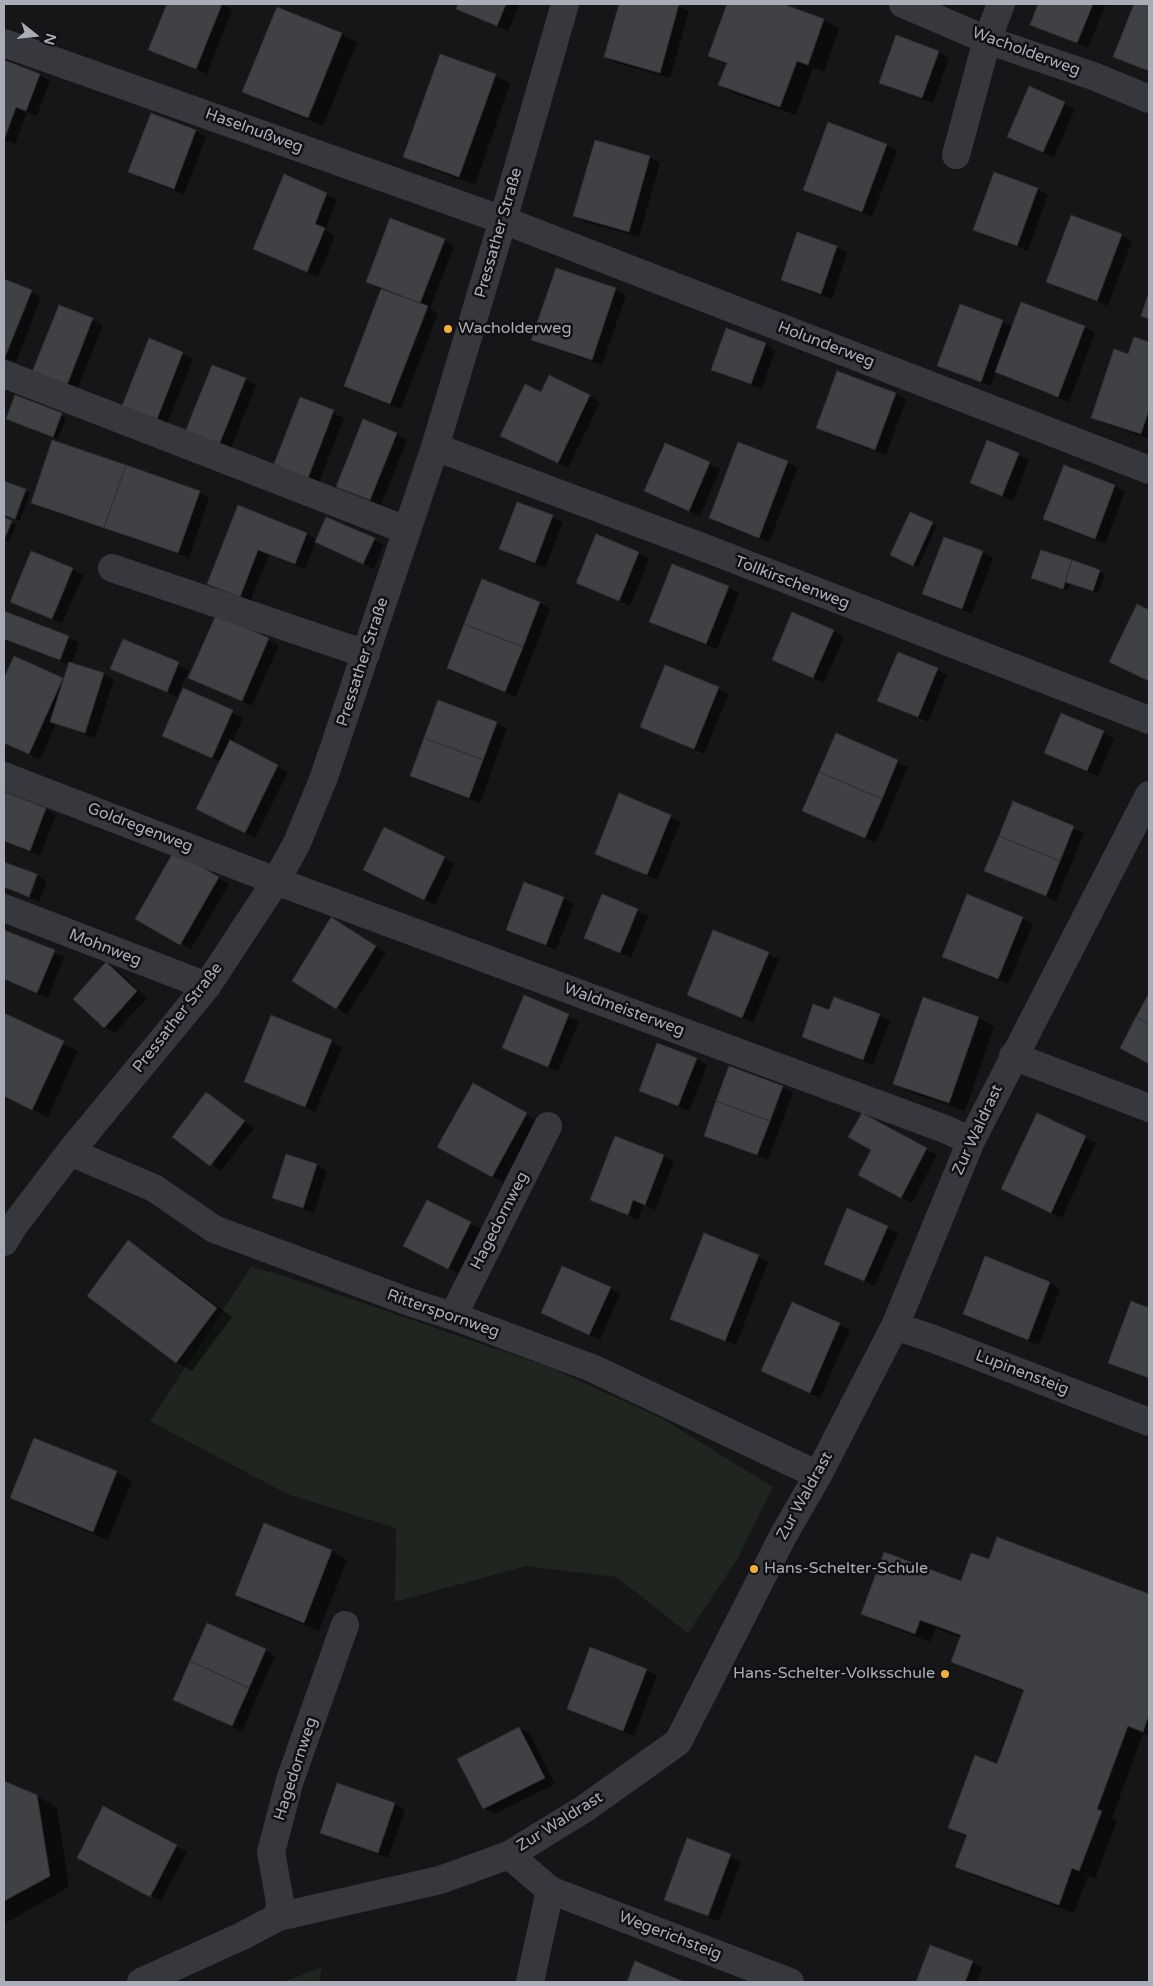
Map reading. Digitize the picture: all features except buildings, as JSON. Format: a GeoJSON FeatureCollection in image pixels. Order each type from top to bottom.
{"type":"FeatureCollection","features":[{"type":"Feature","properties":{"kind":"street","name":"Pressather Straße"},"geometry":{"type":"LineString","coordinates":[[4,1242],[13,1227],[70,1152],[207,986],[276,881],[298,843],[324,777],[435,447],[565,4]]}},
{"type":"Feature","properties":{"kind":"street","name":"Wacholderweg"},"geometry":{"type":"LineString","coordinates":[[903,4],[987,40],[1094,76],[1149,99]]}},
{"type":"Feature","properties":{"kind":"street"},"geometry":{"type":"LineString","coordinates":[[956,155],[987,40],[1001,4]]}},
{"type":"Feature","properties":{"kind":"street","name":"Haselnußweg"},"geometry":{"type":"LineString","coordinates":[[4,43],[503,220]]}},
{"type":"Feature","properties":{"kind":"street","name":"Holunderweg"},"geometry":{"type":"LineString","coordinates":[[503,220],[1149,470]]}},
{"type":"Feature","properties":{"kind":"street"},"geometry":{"type":"LineString","coordinates":[[4,374],[406,530]]}},
{"type":"Feature","properties":{"kind":"street","name":"Tollkirschenweg"},"geometry":{"type":"LineString","coordinates":[[435,447],[686,541],[1149,720]]}},
{"type":"Feature","properties":{"kind":"street"},"geometry":{"type":"LineString","coordinates":[[112,568],[366,654]]}},
{"type":"Feature","properties":{"kind":"street","name":"Goldregenweg"},"geometry":{"type":"LineString","coordinates":[[4,776],[276,881]]}},
{"type":"Feature","properties":{"kind":"street","name":"Zur Waldrast"},"geometry":{"type":"LineString","coordinates":[[141,1982],[242,1936],[278,1917],[440,1880],[509,1855],[584,1809],[678,1742],[783,1536],[818,1475],[895,1326],[971,1141],[1013,1056],[1146,807]]}},
{"type":"Feature","properties":{"kind":"street","name":"Waldmeisterweg"},"geometry":{"type":"LineString","coordinates":[[276,881],[936,1126],[971,1141]]}},
{"type":"Feature","properties":{"kind":"street","name":"Mohnweg"},"geometry":{"type":"LineString","coordinates":[[4,908],[207,986]]}},
{"type":"Feature","properties":{"kind":"street"},"geometry":{"type":"LineString","coordinates":[[1013,1056],[1149,1108]]}},
{"type":"Feature","properties":{"kind":"street","name":"Hagedornweg"},"geometry":{"type":"LineString","coordinates":[[453,1316],[548,1126]]}},
{"type":"Feature","properties":{"kind":"street","name":"Ritterspornweg"},"geometry":{"type":"LineString","coordinates":[[70,1152],[154,1188],[214,1229],[592,1368],[818,1475]]}},
{"type":"Feature","properties":{"kind":"street","name":"Lupinensteig"},"geometry":{"type":"LineString","coordinates":[[895,1326],[931,1338],[1149,1422]]}},
{"type":"Feature","properties":{"kind":"street","name":"Hagedornweg"},"geometry":{"type":"LineString","coordinates":[[278,1917],[280,1902],[270,1852],[290,1780],[345,1625]]}},
{"type":"Feature","properties":{"kind":"street","name":"Wegerichsteig"},"geometry":{"type":"LineString","coordinates":[[509,1855],[550,1890],[790,1982]]}},
{"type":"Feature","properties":{"kind":"street"},"geometry":{"type":"LineString","coordinates":[[530,1982],[550,1890]]}},
{"type":"Feature","properties":{"kind":"shaded area"},"geometry":{"type":"Polygon","coordinates":[[[251,1267],[284,1276],[549,1367],[663,1419],[773,1487],[738,1558],[688,1633],[616,1577],[526,1566],[395,1602],[396,1528],[287,1494],[150,1421],[251,1267]]]}},
{"type":"Feature","properties":{"kind":"shaded area"},"geometry":{"type":"Polygon","coordinates":[[[322,1967],[319,1982],[283,1982],[322,1967]]]}},
{"type":"Feature","properties":{"kind":"place","name":"Wacholderweg"},"geometry":{"type":"Point","coordinates":[448,329]}},
{"type":"Feature","properties":{"kind":"place","name":"Hans-Schelter-Schule"},"geometry":{"type":"Point","coordinates":[754,1569]}},
{"type":"Feature","properties":{"kind":"place","name":"Hans-Schelter-Volksschule"},"geometry":{"type":"Point","coordinates":[945,1674]}}]}
